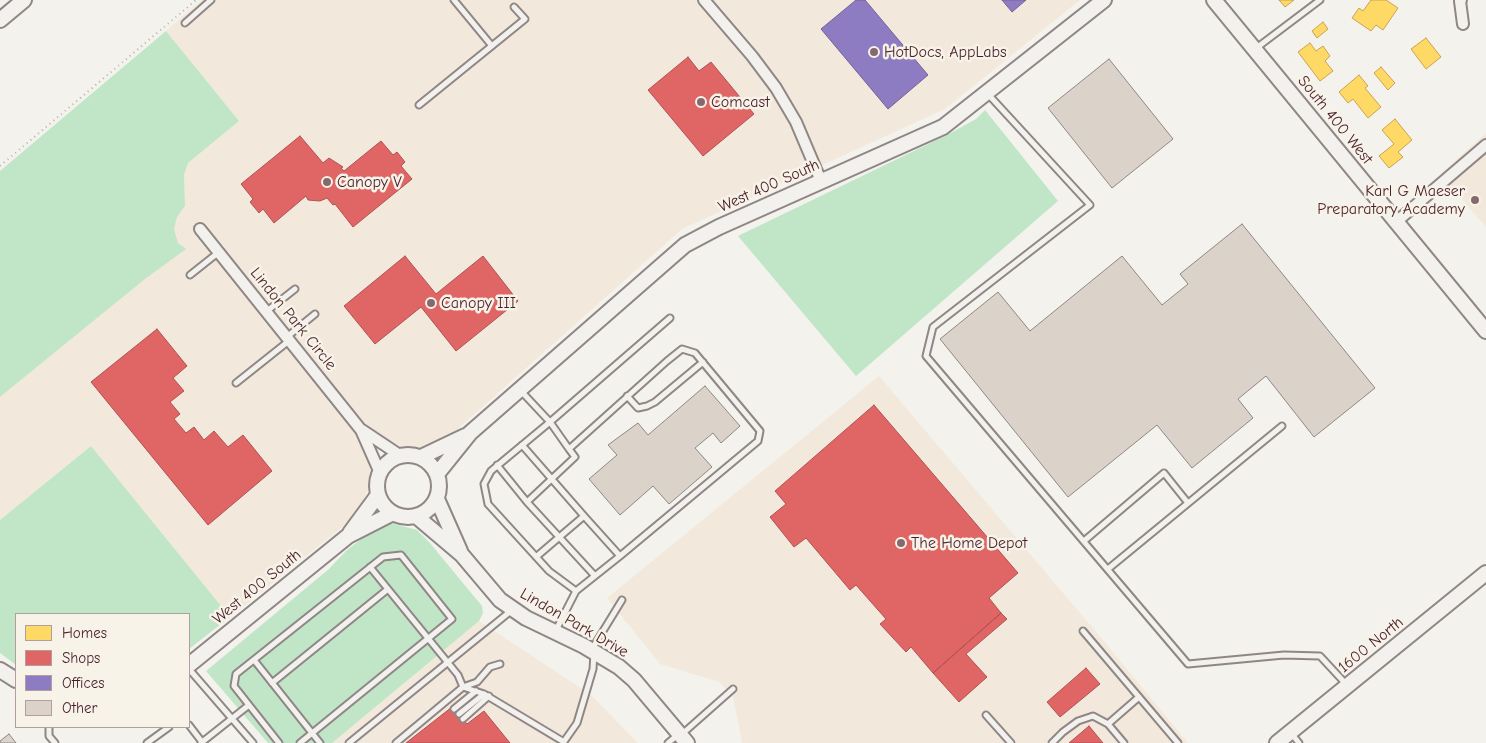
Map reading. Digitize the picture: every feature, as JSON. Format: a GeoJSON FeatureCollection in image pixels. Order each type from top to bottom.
{"type":"FeatureCollection","features":[{"type":"Feature","properties":{"kind":"street"},"geometry":{"type":"LineString","coordinates":[[0,20],[24,0]]}},
{"type":"Feature","properties":{"kind":"street"},"geometry":{"type":"LineString","coordinates":[[704,0],[752,56],[776,88],[796,122],[820,181]]}},
{"type":"Feature","properties":{"kind":"street","name":"West 400 South"},"geometry":{"type":"LineString","coordinates":[[438,474],[470,433],[685,245],[820,181],[943,127],[1104,0]]}},
{"type":"Feature","properties":{"kind":"street","name":"South 400 West"},"geometry":{"type":"LineString","coordinates":[[1214,0],[1486,331]]}},
{"type":"Feature","properties":{"kind":"street"},"geometry":{"type":"LineString","coordinates":[[1462,0],[1460,1],[1463,24]]}},
{"type":"Feature","properties":{"kind":"street"},"geometry":{"type":"LineString","coordinates":[[1396,222],[1486,145]]}},
{"type":"Feature","properties":{"kind":"street","name":"Lindon Park Circle"},"geometry":{"type":"LineString","coordinates":[[200,229],[361,430]]}},
{"type":"Feature","properties":{"kind":"street"},"geometry":{"type":"LineString","coordinates":[[361,430],[401,456]]}},
{"type":"Feature","properties":{"kind":"street"},"geometry":{"type":"LineString","coordinates":[[361,430],[380,473]]}},
{"type":"Feature","properties":{"kind":"street","name":"West 400 South"},"geometry":{"type":"LineString","coordinates":[[401,456],[421,457],[470,433]]}},
{"type":"Feature","properties":{"kind":"street"},"geometry":{"type":"LineString","coordinates":[[401,456],[391,460],[380,473],[377,484],[378,495],[383,505],[393,513],[403,517],[416,516],[426,512],[437,499],[440,488],[438,474],[432,465],[421,457]]}},
{"type":"Feature","properties":{"kind":"street","name":"West 400 South"},"geometry":{"type":"LineString","coordinates":[[348,536],[378,495]]}},
{"type":"Feature","properties":{"kind":"street","name":"Lindon Park Drive"},"geometry":{"type":"LineString","coordinates":[[437,499],[462,555]]}},
{"type":"Feature","properties":{"kind":"street","name":"West 400 South"},"geometry":{"type":"LineString","coordinates":[[190,666],[348,536],[393,513]]}},
{"type":"Feature","properties":{"kind":"street","name":"Lindon Park Drive"},"geometry":{"type":"LineString","coordinates":[[416,516],[462,555],[500,600],[526,618],[593,651],[619,667],[634,680],[682,737]]}},
{"type":"Feature","properties":{"kind":"street","name":"1600 North"},"geometry":{"type":"LineString","coordinates":[[1278,743],[1295,738],[1348,686],[1486,573]]}},
{"type":"Feature","properties":{"kind":"street"},"geometry":{"type":"LineString","coordinates":[[0,670],[15,679]]}},
{"type":"Feature","properties":{"kind":"lane"},"geometry":{"type":"LineString","coordinates":[[185,23],[211,0]]}},
{"type":"Feature","properties":{"kind":"lane"},"geometry":{"type":"LineString","coordinates":[[454,0],[492,46]]}},
{"type":"Feature","properties":{"kind":"lane"},"geometry":{"type":"LineString","coordinates":[[1255,49],[1320,0]]}},
{"type":"Feature","properties":{"kind":"lane"},"geometry":{"type":"LineString","coordinates":[[419,105],[525,19],[514,8]]}},
{"type":"Feature","properties":{"kind":"lane"},"geometry":{"type":"LineString","coordinates":[[986,93],[1090,205],[933,327],[926,356],[1188,664],[1284,655],[1320,656],[1348,686]]}},
{"type":"Feature","properties":{"kind":"lane"},"geometry":{"type":"LineString","coordinates":[[190,275],[219,252]]}},
{"type":"Feature","properties":{"kind":"lane"},"geometry":{"type":"LineString","coordinates":[[267,311],[295,289]]}},
{"type":"Feature","properties":{"kind":"lane"},"geometry":{"type":"LineString","coordinates":[[236,383],[315,314]]}},
{"type":"Feature","properties":{"kind":"lane"},"geometry":{"type":"LineString","coordinates":[[576,590],[548,571],[488,504],[484,484],[491,471],[497,465],[550,422],[670,318]]}},
{"type":"Feature","properties":{"kind":"lane"},"geometry":{"type":"LineString","coordinates":[[554,633],[576,590],[620,556],[758,441],[760,430],[695,353],[682,349],[569,449]]}},
{"type":"Feature","properties":{"kind":"lane"},"geometry":{"type":"LineString","coordinates":[[627,396],[638,408],[647,406],[655,402],[703,362]]}},
{"type":"Feature","properties":{"kind":"lane"},"geometry":{"type":"LineString","coordinates":[[519,390],[550,422],[575,457],[527,502]]}},
{"type":"Feature","properties":{"kind":"lane"},"geometry":{"type":"LineString","coordinates":[[1108,569],[1282,426]]}},
{"type":"Feature","properties":{"kind":"lane"},"geometry":{"type":"LineString","coordinates":[[522,445],[620,556]]}},
{"type":"Feature","properties":{"kind":"lane"},"geometry":{"type":"LineString","coordinates":[[497,465],[527,502],[595,576]]}},
{"type":"Feature","properties":{"kind":"lane"},"geometry":{"type":"LineString","coordinates":[[1084,541],[1164,473],[1188,503]]}},
{"type":"Feature","properties":{"kind":"lane"},"geometry":{"type":"LineString","coordinates":[[536,557],[584,516]]}},
{"type":"Feature","properties":{"kind":"lane"},"geometry":{"type":"LineString","coordinates":[[280,743],[234,686],[236,674],[382,557],[401,555],[452,619],[300,743]]}},
{"type":"Feature","properties":{"kind":"lane"},"geometry":{"type":"LineString","coordinates":[[370,567],[458,675],[464,687],[486,695],[564,743],[577,724],[593,669],[593,651],[622,600]]}},
{"type":"Feature","properties":{"kind":"lane"},"geometry":{"type":"LineString","coordinates":[[272,683],[388,589]]}},
{"type":"Feature","properties":{"kind":"lane"},"geometry":{"type":"LineString","coordinates":[[349,743],[513,609]]}},
{"type":"Feature","properties":{"kind":"lane"},"geometry":{"type":"LineString","coordinates":[[1083,631],[1178,743]]}},
{"type":"Feature","properties":{"kind":"lane"},"geometry":{"type":"LineString","coordinates":[[254,660],[320,743]]}},
{"type":"Feature","properties":{"kind":"lane"},"geometry":{"type":"LineString","coordinates":[[396,743],[464,687],[477,682],[490,667],[500,664]]}},
{"type":"Feature","properties":{"kind":"lane"},"geometry":{"type":"LineString","coordinates":[[190,668],[250,742]]}},
{"type":"Feature","properties":{"kind":"lane"},"geometry":{"type":"LineString","coordinates":[[668,743],[682,737],[733,689]]}},
{"type":"Feature","properties":{"kind":"lane"},"geometry":{"type":"LineString","coordinates":[[454,709],[476,691]]}},
{"type":"Feature","properties":{"kind":"lane"},"geometry":{"type":"LineString","coordinates":[[461,716],[486,695]]}},
{"type":"Feature","properties":{"kind":"lane"},"geometry":{"type":"LineString","coordinates":[[1108,724],[1139,697]]}},
{"type":"Feature","properties":{"kind":"lane"},"geometry":{"type":"LineString","coordinates":[[190,726],[202,742],[249,704]]}},
{"type":"Feature","properties":{"kind":"lane"},"geometry":{"type":"LineString","coordinates":[[986,715],[1011,743]]}},
{"type":"Feature","properties":{"kind":"lane"},"geometry":{"type":"LineString","coordinates":[[1052,743],[1078,721],[1093,716],[1108,724],[1124,743]]}},
{"type":"Feature","properties":{"kind":"lane"},"geometry":{"type":"LineString","coordinates":[[49,728],[49,736],[55,743]]}},
{"type":"Feature","properties":{"kind":"lane"},"geometry":{"type":"LineString","coordinates":[[147,743],[167,728]]}},
{"type":"Feature","properties":{"kind":"path"},"geometry":{"type":"LineString","coordinates":[[0,166],[196,0]]}},
{"type":"Feature","properties":{"kind":"shaded area"},"geometry":{"type":"Polygon","coordinates":[[[202,0],[1080,0],[945,109],[682,229],[442,443],[412,451],[383,438],[365,452],[374,478],[356,516],[230,617],[91,446],[0,520],[0,397],[145,279],[185,249],[178,243],[174,229],[177,217],[185,206],[184,175],[188,163],[239,121],[166,31],[202,0]]]}},
{"type":"Feature","properties":{"kind":"shaded area","name":"Karl G Maeser Preparatory Academy"},"geometry":{"type":"Polygon","coordinates":[[[1486,133],[1486,227],[1440,174],[1486,133]]]}},
{"type":"Feature","properties":{"kind":"shaded area"},"geometry":{"type":"Polygon","coordinates":[[[879,376],[1188,743],[742,743],[733,696],[719,682],[660,664],[607,598],[879,376]]]}},
{"type":"Feature","properties":{"kind":"shaded area"},"geometry":{"type":"Polygon","coordinates":[[[479,621],[590,694],[638,743],[332,743],[479,621]]]}},
{"type":"Feature","properties":{"kind":"green space"},"geometry":{"type":"Polygon","coordinates":[[[166,31],[239,121],[188,163],[184,175],[185,206],[177,217],[174,229],[178,243],[186,249],[145,279],[0,397],[0,171],[166,31]]]}},
{"type":"Feature","properties":{"kind":"green space"},"geometry":{"type":"Polygon","coordinates":[[[985,110],[1058,201],[856,376],[738,236],[947,135],[976,119],[985,110]]]}},
{"type":"Feature","properties":{"kind":"green space"},"geometry":{"type":"Polygon","coordinates":[[[91,446],[230,617],[190,648],[190,613],[15,613],[15,664],[0,653],[0,520],[91,446]]]}},
{"type":"Feature","properties":{"kind":"green space"},"geometry":{"type":"Polygon","coordinates":[[[390,523],[417,530],[429,542],[482,606],[483,613],[479,621],[332,743],[268,743],[206,671],[329,569],[347,550],[380,525],[390,523]]]}},
{"type":"Feature","properties":{"kind":"building: Homes"},"geometry":{"type":"Polygon","coordinates":[[[1279,0],[1294,0],[1285,7],[1279,0]]]}},
{"type":"Feature","properties":{"kind":"building: Homes"},"geometry":{"type":"Polygon","coordinates":[[[1371,0],[1386,0],[1398,8],[1383,30],[1376,25],[1371,31],[1352,18],[1359,8],[1363,11],[1371,0]]]}},
{"type":"Feature","properties":{"kind":"building: Homes"},"geometry":{"type":"Polygon","coordinates":[[[1323,22],[1328,29],[1317,38],[1312,31],[1323,22]]]}},
{"type":"Feature","properties":{"kind":"building: Homes"},"geometry":{"type":"Polygon","coordinates":[[[1426,38],[1441,57],[1426,69],[1411,49],[1426,38]]]}},
{"type":"Feature","properties":{"kind":"building: Homes"},"geometry":{"type":"Polygon","coordinates":[[[1310,43],[1316,51],[1323,46],[1330,56],[1325,61],[1333,71],[1320,81],[1298,52],[1310,43]]]}},
{"type":"Feature","properties":{"kind":"building: Homes"},"geometry":{"type":"Polygon","coordinates":[[[1381,67],[1395,83],[1388,90],[1374,73],[1381,67]]]}},
{"type":"Feature","properties":{"kind":"building: Homes"},"geometry":{"type":"Polygon","coordinates":[[[1359,75],[1368,86],[1365,88],[1381,107],[1368,118],[1353,99],[1348,103],[1339,92],[1359,75]]]}},
{"type":"Feature","properties":{"kind":"building: Homes"},"geometry":{"type":"Polygon","coordinates":[[[1395,119],[1412,140],[1398,152],[1403,157],[1389,168],[1379,156],[1394,144],[1382,130],[1395,119]]]}},
{"type":"Feature","properties":{"kind":"building: Shops","name":"Comcast"},"geometry":{"type":"Polygon","coordinates":[[[688,57],[699,71],[711,62],[754,114],[703,156],[648,90],[688,57]]]}},
{"type":"Feature","properties":{"kind":"building: Shops","name":"Canopy V"},"geometry":{"type":"Polygon","coordinates":[[[300,136],[323,163],[329,158],[343,167],[341,168],[344,171],[381,141],[393,155],[397,152],[405,162],[401,166],[412,179],[353,227],[335,204],[333,205],[327,198],[320,201],[308,200],[306,196],[274,223],[263,209],[259,213],[250,202],[253,199],[241,184],[300,136]]]}},
{"type":"Feature","properties":{"kind":"building: Shops","name":"Canopy III"},"geometry":{"type":"Polygon","coordinates":[[[405,256],[436,294],[483,256],[518,301],[456,351],[421,307],[375,344],[344,306],[405,256]]]}},
{"type":"Feature","properties":{"kind":"building: Shops"},"geometry":{"type":"Polygon","coordinates":[[[157,329],[187,366],[173,378],[184,391],[170,402],[180,414],[174,419],[186,433],[194,427],[204,440],[214,431],[228,447],[243,435],[272,471],[208,525],[91,382],[157,329]]]}},
{"type":"Feature","properties":{"kind":"building: Shops","name":"The Home Depot"},"geometry":{"type":"Polygon","coordinates":[[[874,405],[1018,573],[989,598],[1001,613],[933,673],[911,647],[906,652],[880,624],[886,619],[856,585],[850,590],[806,538],[794,547],[770,517],[786,504],[775,491],[874,405]]]}},
{"type":"Feature","properties":{"kind":"building: Shops"},"geometry":{"type":"Polygon","coordinates":[[[1001,613],[1007,619],[966,654],[987,677],[959,702],[933,673],[1001,613]]]}},
{"type":"Feature","properties":{"kind":"building: Shops"},"geometry":{"type":"Polygon","coordinates":[[[1086,668],[1100,684],[1060,717],[1047,702],[1086,668]]]}},
{"type":"Feature","properties":{"kind":"building: Shops"},"geometry":{"type":"Polygon","coordinates":[[[452,707],[467,724],[484,711],[510,743],[406,743],[452,707]]]}},
{"type":"Feature","properties":{"kind":"building: Shops"},"geometry":{"type":"Polygon","coordinates":[[[1089,726],[1103,743],[1069,743],[1089,726]]]}},
{"type":"Feature","properties":{"kind":"building: Offices","name":"HotDocs, AppLabs"},"geometry":{"type":"Polygon","coordinates":[[[856,0],[865,0],[928,75],[888,109],[821,29],[856,0]]]}},
{"type":"Feature","properties":{"kind":"building: Offices"},"geometry":{"type":"Polygon","coordinates":[[[1002,0],[1026,0],[1012,12],[1002,0]]]}},
{"type":"Feature","properties":{"kind":"building: Other"},"geometry":{"type":"Polygon","coordinates":[[[1109,59],[1173,139],[1112,188],[1048,108],[1109,59]]]}},
{"type":"Feature","properties":{"kind":"building: Other"},"geometry":{"type":"Polygon","coordinates":[[[1242,224],[1375,388],[1314,437],[1266,376],[1238,399],[1253,418],[1192,468],[1157,425],[1068,497],[940,339],[998,292],[1030,331],[1122,256],[1162,305],[1188,284],[1180,274],[1242,224]]]}},
{"type":"Feature","properties":{"kind":"building: Other"},"geometry":{"type":"Polygon","coordinates":[[[705,386],[740,426],[721,443],[713,433],[695,448],[712,467],[669,504],[653,486],[620,515],[589,479],[617,455],[608,445],[638,423],[648,435],[705,386]]]}},
{"type":"Feature","properties":{"kind":"building: Other"},"geometry":{"type":"Polygon","coordinates":[[[9,734],[16,743],[0,743],[0,741],[9,734]]]}},
{"type":"Feature","properties":{"kind":"place","name":"HotDocs, AppLabs"},"geometry":{"type":"Point","coordinates":[874,52]}},
{"type":"Feature","properties":{"kind":"place","name":"Comcast"},"geometry":{"type":"Point","coordinates":[701,102]}},
{"type":"Feature","properties":{"kind":"place","name":"Canopy V"},"geometry":{"type":"Point","coordinates":[327,182]}},
{"type":"Feature","properties":{"kind":"place","name":"Karl G Maeser Preparatory Academy"},"geometry":{"type":"Point","coordinates":[1475,200]}},
{"type":"Feature","properties":{"kind":"place","name":"Canopy III"},"geometry":{"type":"Point","coordinates":[431,303]}},
{"type":"Feature","properties":{"kind":"place","name":"The Home Depot"},"geometry":{"type":"Point","coordinates":[901,543]}}]}
